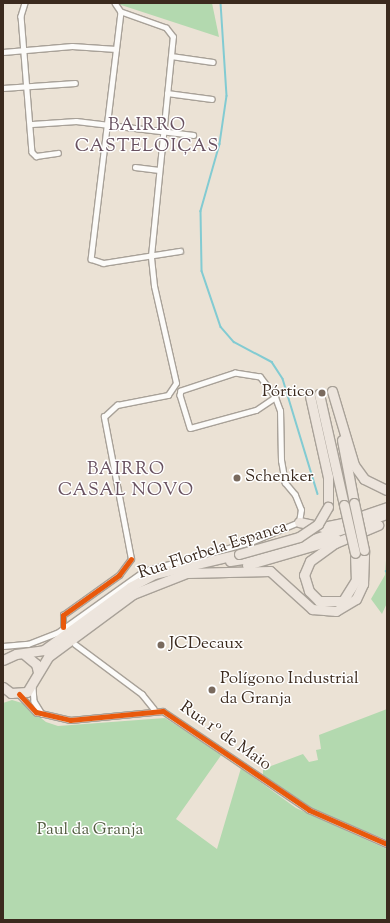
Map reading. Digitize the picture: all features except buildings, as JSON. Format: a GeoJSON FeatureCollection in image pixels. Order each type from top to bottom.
{"type":"FeatureCollection","features":[{"type":"Feature","properties":{"kind":"highway"},"geometry":{"type":"LineString","coordinates":[[332,391],[342,428],[361,475],[377,488],[387,490]]}},
{"type":"Feature","properties":{"kind":"highway"},"geometry":{"type":"LineString","coordinates":[[3,660],[16,654],[44,650],[130,587],[170,569],[238,554],[299,537],[318,524],[328,507],[328,477],[314,395],[344,505],[359,552],[356,580],[343,601],[319,600],[309,591],[304,575],[310,562],[335,544],[378,525]]}},
{"type":"Feature","properties":{"kind":"highway"},"geometry":{"type":"LineString","coordinates":[[3,687],[19,694],[33,687],[38,672],[48,657],[133,594],[187,574],[221,571],[270,571],[312,608],[336,611],[356,599],[363,584],[354,503],[345,468],[342,428]]}},
{"type":"Feature","properties":{"kind":"highway"},"geometry":{"type":"LineString","coordinates":[[299,522],[323,527],[387,508]]}},
{"type":"Feature","properties":{"kind":"highway"},"geometry":{"type":"LineString","coordinates":[[170,569],[267,555],[387,514]]}},
{"type":"Feature","properties":{"kind":"highway"},"geometry":{"type":"LineString","coordinates":[[221,571],[268,561],[387,522]]}},
{"type":"Feature","properties":{"kind":"highway"},"geometry":{"type":"LineString","coordinates":[[24,654],[36,664],[38,672]]}},
{"type":"Feature","properties":{"kind":"street"},"geometry":{"type":"LineString","coordinates":[[24,3],[21,16],[32,124],[32,152],[36,156],[58,154]]}},
{"type":"Feature","properties":{"kind":"street"},"geometry":{"type":"LineString","coordinates":[[116,3],[121,12],[91,259],[103,263],[180,251]]}},
{"type":"Feature","properties":{"kind":"street"},"geometry":{"type":"LineString","coordinates":[[63,627],[63,615],[119,575],[131,558],[104,416],[117,405],[168,395],[176,383],[154,286],[151,256],[171,56],[171,32],[121,12]]}},
{"type":"Feature","properties":{"kind":"street"},"geometry":{"type":"LineString","coordinates":[[3,52],[72,46],[116,49]]}},
{"type":"Feature","properties":{"kind":"street"},"geometry":{"type":"LineString","coordinates":[[171,56],[213,62]]}},
{"type":"Feature","properties":{"kind":"street"},"geometry":{"type":"LineString","coordinates":[[3,88],[75,83]]}},
{"type":"Feature","properties":{"kind":"street"},"geometry":{"type":"LineString","coordinates":[[167,93],[212,99]]}},
{"type":"Feature","properties":{"kind":"street"},"geometry":{"type":"LineString","coordinates":[[32,124],[63,121],[193,136]]}},
{"type":"Feature","properties":{"kind":"street"},"geometry":{"type":"LineString","coordinates":[[135,167],[159,170]]}},
{"type":"Feature","properties":{"kind":"street"},"geometry":{"type":"LineString","coordinates":[[275,397],[256,410],[190,428],[180,395],[181,391],[243,372],[260,377],[275,397],[280,411],[284,476],[301,510],[299,522]]}},
{"type":"Feature","properties":{"kind":"street","name":"Rua Florbela Espanca"},"geometry":{"type":"LineString","coordinates":[[3,646],[28,644],[63,627],[144,571],[251,542],[299,522]]}},
{"type":"Feature","properties":{"kind":"street"},"geometry":{"type":"LineString","coordinates":[[75,644],[142,694],[154,709]]}},
{"type":"Feature","properties":{"kind":"street"},"geometry":{"type":"LineString","coordinates":[[33,687],[34,700],[42,714]]}},
{"type":"Feature","properties":{"kind":"street","name":"Rua 1º de Maio"},"geometry":{"type":"LineString","coordinates":[[19,694],[42,714],[70,720],[154,709],[176,719],[309,810],[387,844]]}},
{"type":"Feature","properties":{"kind":"green space"},"geometry":{"type":"Polygon","coordinates":[[[212,3],[219,37],[118,4],[212,3]]]}},
{"type":"Feature","properties":{"kind":"green space"},"geometry":{"type":"Polygon","coordinates":[[[387,545],[387,603],[382,614],[371,599],[385,575],[387,545]]]}},
{"type":"Feature","properties":{"kind":"green space","name":"Paul da Granja"},"geometry":{"type":"Polygon","coordinates":[[[12,700],[22,703],[46,722],[58,726],[165,718],[222,754],[176,819],[217,849],[241,768],[296,808],[387,849],[387,920],[3,920],[3,703],[12,700]]]}},
{"type":"Feature","properties":{"kind":"green space"},"geometry":{"type":"Polygon","coordinates":[[[387,709],[387,840],[310,808],[263,775],[263,769],[303,754],[309,762],[318,760],[316,750],[321,749],[319,735],[387,709]]]}},
{"type":"Feature","properties":{"kind":"waterway"},"geometry":{"type":"LineString","coordinates":[[221,3],[227,96],[220,144],[201,211],[202,271],[221,327],[234,342],[272,362],[283,379],[318,494]]}},
{"type":"Feature","properties":{"kind":"cycle path"},"geometry":{"type":"LineString","coordinates":[[63,627],[63,615],[119,575],[131,559]]}},
{"type":"Feature","properties":{"kind":"cycle path"},"geometry":{"type":"LineString","coordinates":[[19,694],[36,712],[70,720],[163,711],[309,810],[387,844]]}},
{"type":"Feature","properties":{"kind":"place","name":"Pórtico"},"geometry":{"type":"Point","coordinates":[322,393]}},
{"type":"Feature","properties":{"kind":"place","name":"Schenker"},"geometry":{"type":"Point","coordinates":[237,478]}},
{"type":"Feature","properties":{"kind":"place","name":"JCDecaux"},"geometry":{"type":"Point","coordinates":[161,645]}},
{"type":"Feature","properties":{"kind":"place","name":"Polígono Industrial da Granja"},"geometry":{"type":"Point","coordinates":[212,690]}},
{"type":"Feature","properties":{"kind":"district","name":"BAIRRO CASTELOIÇAS"},"geometry":{"type":"Point","coordinates":[147,137]}},
{"type":"Feature","properties":{"kind":"district","name":"BAIRRO CASAL NOVO"},"geometry":{"type":"Point","coordinates":[126,481]}}]}
